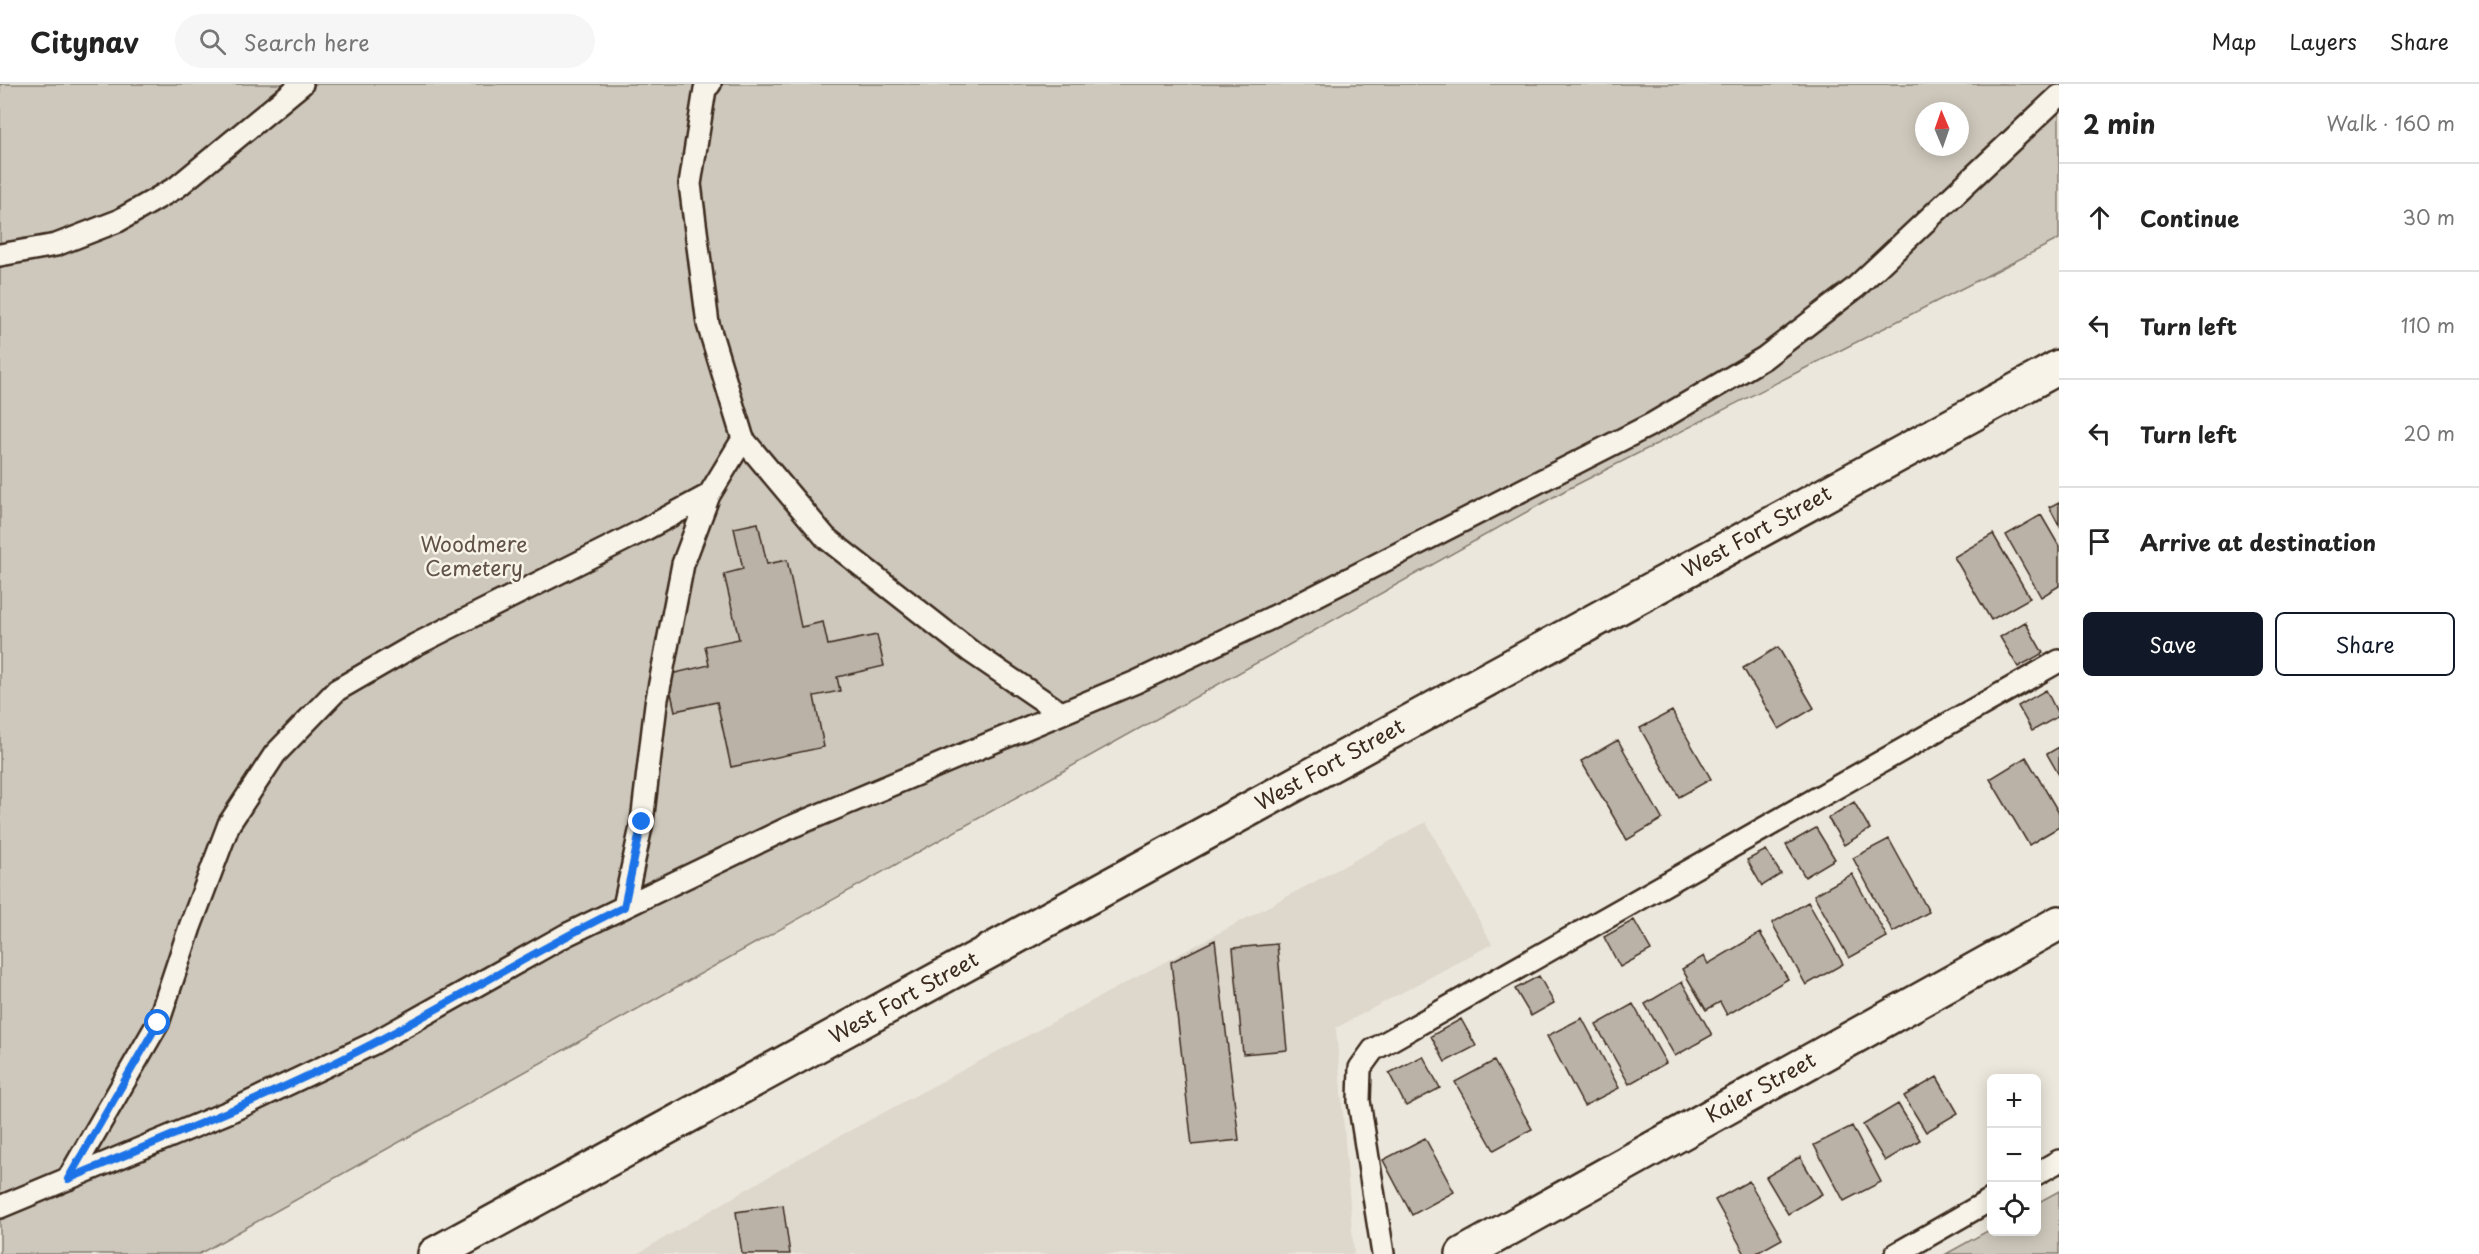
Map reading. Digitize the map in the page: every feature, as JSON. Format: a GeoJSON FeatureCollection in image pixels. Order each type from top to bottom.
{"type":"FeatureCollection","features":[{"type":"Feature","properties":{"kind":"main road","name":"West Fort Street"},"geometry":{"type":"LineString","coordinates":[[435,1254],[2059,367]]}},
{"type":"Feature","properties":{"kind":"main road","name":"Kaier Street"},"geometry":{"type":"LineString","coordinates":[[1463,1254],[2059,923]]}},
{"type":"Feature","properties":{"kind":"main road"},"geometry":{"type":"LineString","coordinates":[[490,1254],[521,1206]]}},
{"type":"Feature","properties":{"kind":"lane"},"geometry":{"type":"LineString","coordinates":[[0,255],[56,245],[118,221],[177,186],[302,84]]}},
{"type":"Feature","properties":{"kind":"lane"},"geometry":{"type":"LineString","coordinates":[[703,86],[690,184],[708,324],[743,439],[826,538],[970,651],[1061,713]]}},
{"type":"Feature","properties":{"kind":"lane"},"geometry":{"type":"LineString","coordinates":[[0,1207],[231,1111],[372,1044],[566,935],[786,829],[1136,682],[1290,609],[1654,423],[1764,358],[1855,288],[2059,96]]}},
{"type":"Feature","properties":{"kind":"lane"},"geometry":{"type":"LineString","coordinates":[[624,907],[642,822],[656,704],[683,564],[709,495],[743,439]]}},
{"type":"Feature","properties":{"kind":"lane"},"geometry":{"type":"LineString","coordinates":[[68,1179],[158,1023],[190,927],[229,824],[276,754],[337,690],[415,645],[709,495]]}},
{"type":"Feature","properties":{"kind":"lane"},"geometry":{"type":"LineString","coordinates":[[1383,1254],[1359,1101],[1360,1068],[1373,1050],[2059,661]]}},
{"type":"Feature","properties":{"kind":"lane"},"geometry":{"type":"LineString","coordinates":[[2041,1172],[2059,1161]]}},
{"type":"Feature","properties":{"kind":"lane"},"geometry":{"type":"LineString","coordinates":[[1896,1254],[1987,1202]]}},
{"type":"Feature","properties":{"kind":"shaded area"},"geometry":{"type":"Polygon","coordinates":[[[1426,822],[1492,944],[1336,1028],[1354,1254],[637,1254],[810,1152],[1426,822]]]}},
{"type":"Feature","properties":{"kind":"green space","name":"Woodmere Cemetery"},"geometry":{"type":"Polygon","coordinates":[[[0,84],[2059,84],[2059,239],[1566,490],[199,1254],[0,1254],[0,84]]]}},
{"type":"Feature","properties":{"kind":"green space"},"geometry":{"type":"Polygon","coordinates":[[[2059,1191],[2059,1254],[1946,1254],[1987,1231],[1987,1236],[2041,1236],[2041,1201],[2059,1191]]]}},
{"type":"Feature","properties":{"kind":"building"},"geometry":{"type":"Polygon","coordinates":[[[2059,502],[2059,525],[2049,507],[2059,502]]]}},
{"type":"Feature","properties":{"kind":"building"},"geometry":{"type":"Polygon","coordinates":[[[2041,515],[2059,546],[2059,586],[2041,597],[2006,535],[2041,515]]]}},
{"type":"Feature","properties":{"kind":"building"},"geometry":{"type":"Polygon","coordinates":[[[758,523],[767,564],[787,560],[801,627],[823,622],[828,645],[877,635],[884,666],[837,677],[840,691],[814,696],[824,747],[731,767],[717,702],[675,711],[667,675],[709,665],[705,646],[739,639],[724,574],[743,569],[734,528],[758,523]]]}},
{"type":"Feature","properties":{"kind":"building"},"geometry":{"type":"Polygon","coordinates":[[[1993,534],[2030,598],[1991,620],[1954,557],[1993,534]]]}},
{"type":"Feature","properties":{"kind":"building"},"geometry":{"type":"Polygon","coordinates":[[[2025,622],[2043,653],[2018,667],[2000,637],[2025,622]]]}},
{"type":"Feature","properties":{"kind":"building"},"geometry":{"type":"Polygon","coordinates":[[[1778,647],[1814,708],[1779,729],[1743,668],[1778,647]]]}},
{"type":"Feature","properties":{"kind":"building"},"geometry":{"type":"Polygon","coordinates":[[[2046,690],[2059,716],[2032,731],[2018,706],[2046,690]]]}},
{"type":"Feature","properties":{"kind":"building"},"geometry":{"type":"Polygon","coordinates":[[[1672,711],[1711,779],[1679,797],[1640,728],[1672,711]]]}},
{"type":"Feature","properties":{"kind":"building"},"geometry":{"type":"Polygon","coordinates":[[[1618,740],[1662,819],[1627,840],[1581,761],[1618,740]]]}},
{"type":"Feature","properties":{"kind":"building"},"geometry":{"type":"Polygon","coordinates":[[[2059,747],[2059,775],[2047,754],[2059,747]]]}},
{"type":"Feature","properties":{"kind":"building"},"geometry":{"type":"Polygon","coordinates":[[[2026,757],[2059,813],[2059,827],[2029,845],[1990,779],[2026,757]]]}},
{"type":"Feature","properties":{"kind":"building"},"geometry":{"type":"Polygon","coordinates":[[[1854,802],[1870,829],[1844,845],[1828,818],[1854,802]]]}},
{"type":"Feature","properties":{"kind":"building"},"geometry":{"type":"Polygon","coordinates":[[[1816,828],[1835,859],[1805,877],[1786,845],[1816,828]]]}},
{"type":"Feature","properties":{"kind":"building"},"geometry":{"type":"Polygon","coordinates":[[[1889,839],[1929,912],[1893,932],[1853,858],[1889,839]]]}},
{"type":"Feature","properties":{"kind":"building"},"geometry":{"type":"Polygon","coordinates":[[[1766,850],[1781,874],[1762,886],[1747,860],[1766,850]]]}},
{"type":"Feature","properties":{"kind":"building"},"geometry":{"type":"Polygon","coordinates":[[[1852,874],[1887,937],[1849,958],[1814,895],[1852,874]]]}},
{"type":"Feature","properties":{"kind":"building"},"geometry":{"type":"Polygon","coordinates":[[[1808,902],[1843,964],[1806,985],[1772,923],[1808,902]]]}},
{"type":"Feature","properties":{"kind":"building"},"geometry":{"type":"Polygon","coordinates":[[[1634,920],[1651,950],[1620,967],[1604,937],[1634,920]]]}},
{"type":"Feature","properties":{"kind":"building"},"geometry":{"type":"Polygon","coordinates":[[[1760,933],[1788,979],[1727,1015],[1720,1002],[1706,1010],[1682,969],[1704,956],[1708,964],[1760,933]]]}},
{"type":"Feature","properties":{"kind":"building"},"geometry":{"type":"Polygon","coordinates":[[[1215,940],[1239,1140],[1192,1145],[1171,962],[1215,940]]]}},
{"type":"Feature","properties":{"kind":"building"},"geometry":{"type":"Polygon","coordinates":[[[1277,944],[1287,1050],[1243,1054],[1233,948],[1277,944]]]}},
{"type":"Feature","properties":{"kind":"building"},"geometry":{"type":"Polygon","coordinates":[[[1539,976],[1554,1003],[1531,1016],[1515,989],[1539,976]]]}},
{"type":"Feature","properties":{"kind":"building"},"geometry":{"type":"Polygon","coordinates":[[[1682,982],[1712,1035],[1675,1056],[1645,1004],[1682,982]]]}},
{"type":"Feature","properties":{"kind":"building"},"geometry":{"type":"Polygon","coordinates":[[[1633,1004],[1666,1063],[1629,1084],[1596,1025],[1633,1004]]]}},
{"type":"Feature","properties":{"kind":"building"},"geometry":{"type":"Polygon","coordinates":[[[1582,1018],[1619,1088],[1584,1106],[1547,1036],[1582,1018]]]}},
{"type":"Feature","properties":{"kind":"building"},"geometry":{"type":"Polygon","coordinates":[[[1461,1019],[1476,1046],[1445,1062],[1431,1036],[1461,1019]]]}},
{"type":"Feature","properties":{"kind":"building"},"geometry":{"type":"Polygon","coordinates":[[[1423,1056],[1440,1088],[1406,1106],[1389,1073],[1423,1056]]]}},
{"type":"Feature","properties":{"kind":"building"},"geometry":{"type":"Polygon","coordinates":[[[1494,1061],[1532,1129],[1494,1150],[1455,1082],[1494,1061]]]}},
{"type":"Feature","properties":{"kind":"building"},"geometry":{"type":"Polygon","coordinates":[[[1937,1077],[1958,1113],[1926,1132],[1904,1096],[1937,1077]]]}},
{"type":"Feature","properties":{"kind":"building"},"geometry":{"type":"Polygon","coordinates":[[[1898,1104],[1920,1140],[1885,1161],[1863,1125],[1898,1104]]]}},
{"type":"Feature","properties":{"kind":"building"},"geometry":{"type":"Polygon","coordinates":[[[1852,1126],[1881,1182],[1844,1201],[1814,1145],[1852,1126]]]}},
{"type":"Feature","properties":{"kind":"building"},"geometry":{"type":"Polygon","coordinates":[[[1425,1138],[1454,1192],[1412,1215],[1383,1160],[1425,1138]]]}},
{"type":"Feature","properties":{"kind":"building"},"geometry":{"type":"Polygon","coordinates":[[[1800,1157],[1822,1194],[1788,1214],[1766,1177],[1800,1157]]]}},
{"type":"Feature","properties":{"kind":"building"},"geometry":{"type":"Polygon","coordinates":[[[1749,1181],[1782,1239],[1755,1254],[1745,1254],[1715,1200],[1749,1181]]]}},
{"type":"Feature","properties":{"kind":"building"},"geometry":{"type":"Polygon","coordinates":[[[783,1205],[790,1254],[742,1254],[736,1212],[783,1205]]]}},
{"type":"Feature","properties":{"kind":"route"},"geometry":{"type":"LineString","coordinates":[[158,1023],[68,1179],[231,1111],[372,1044],[566,935],[624,907],[642,822]]}}]}
